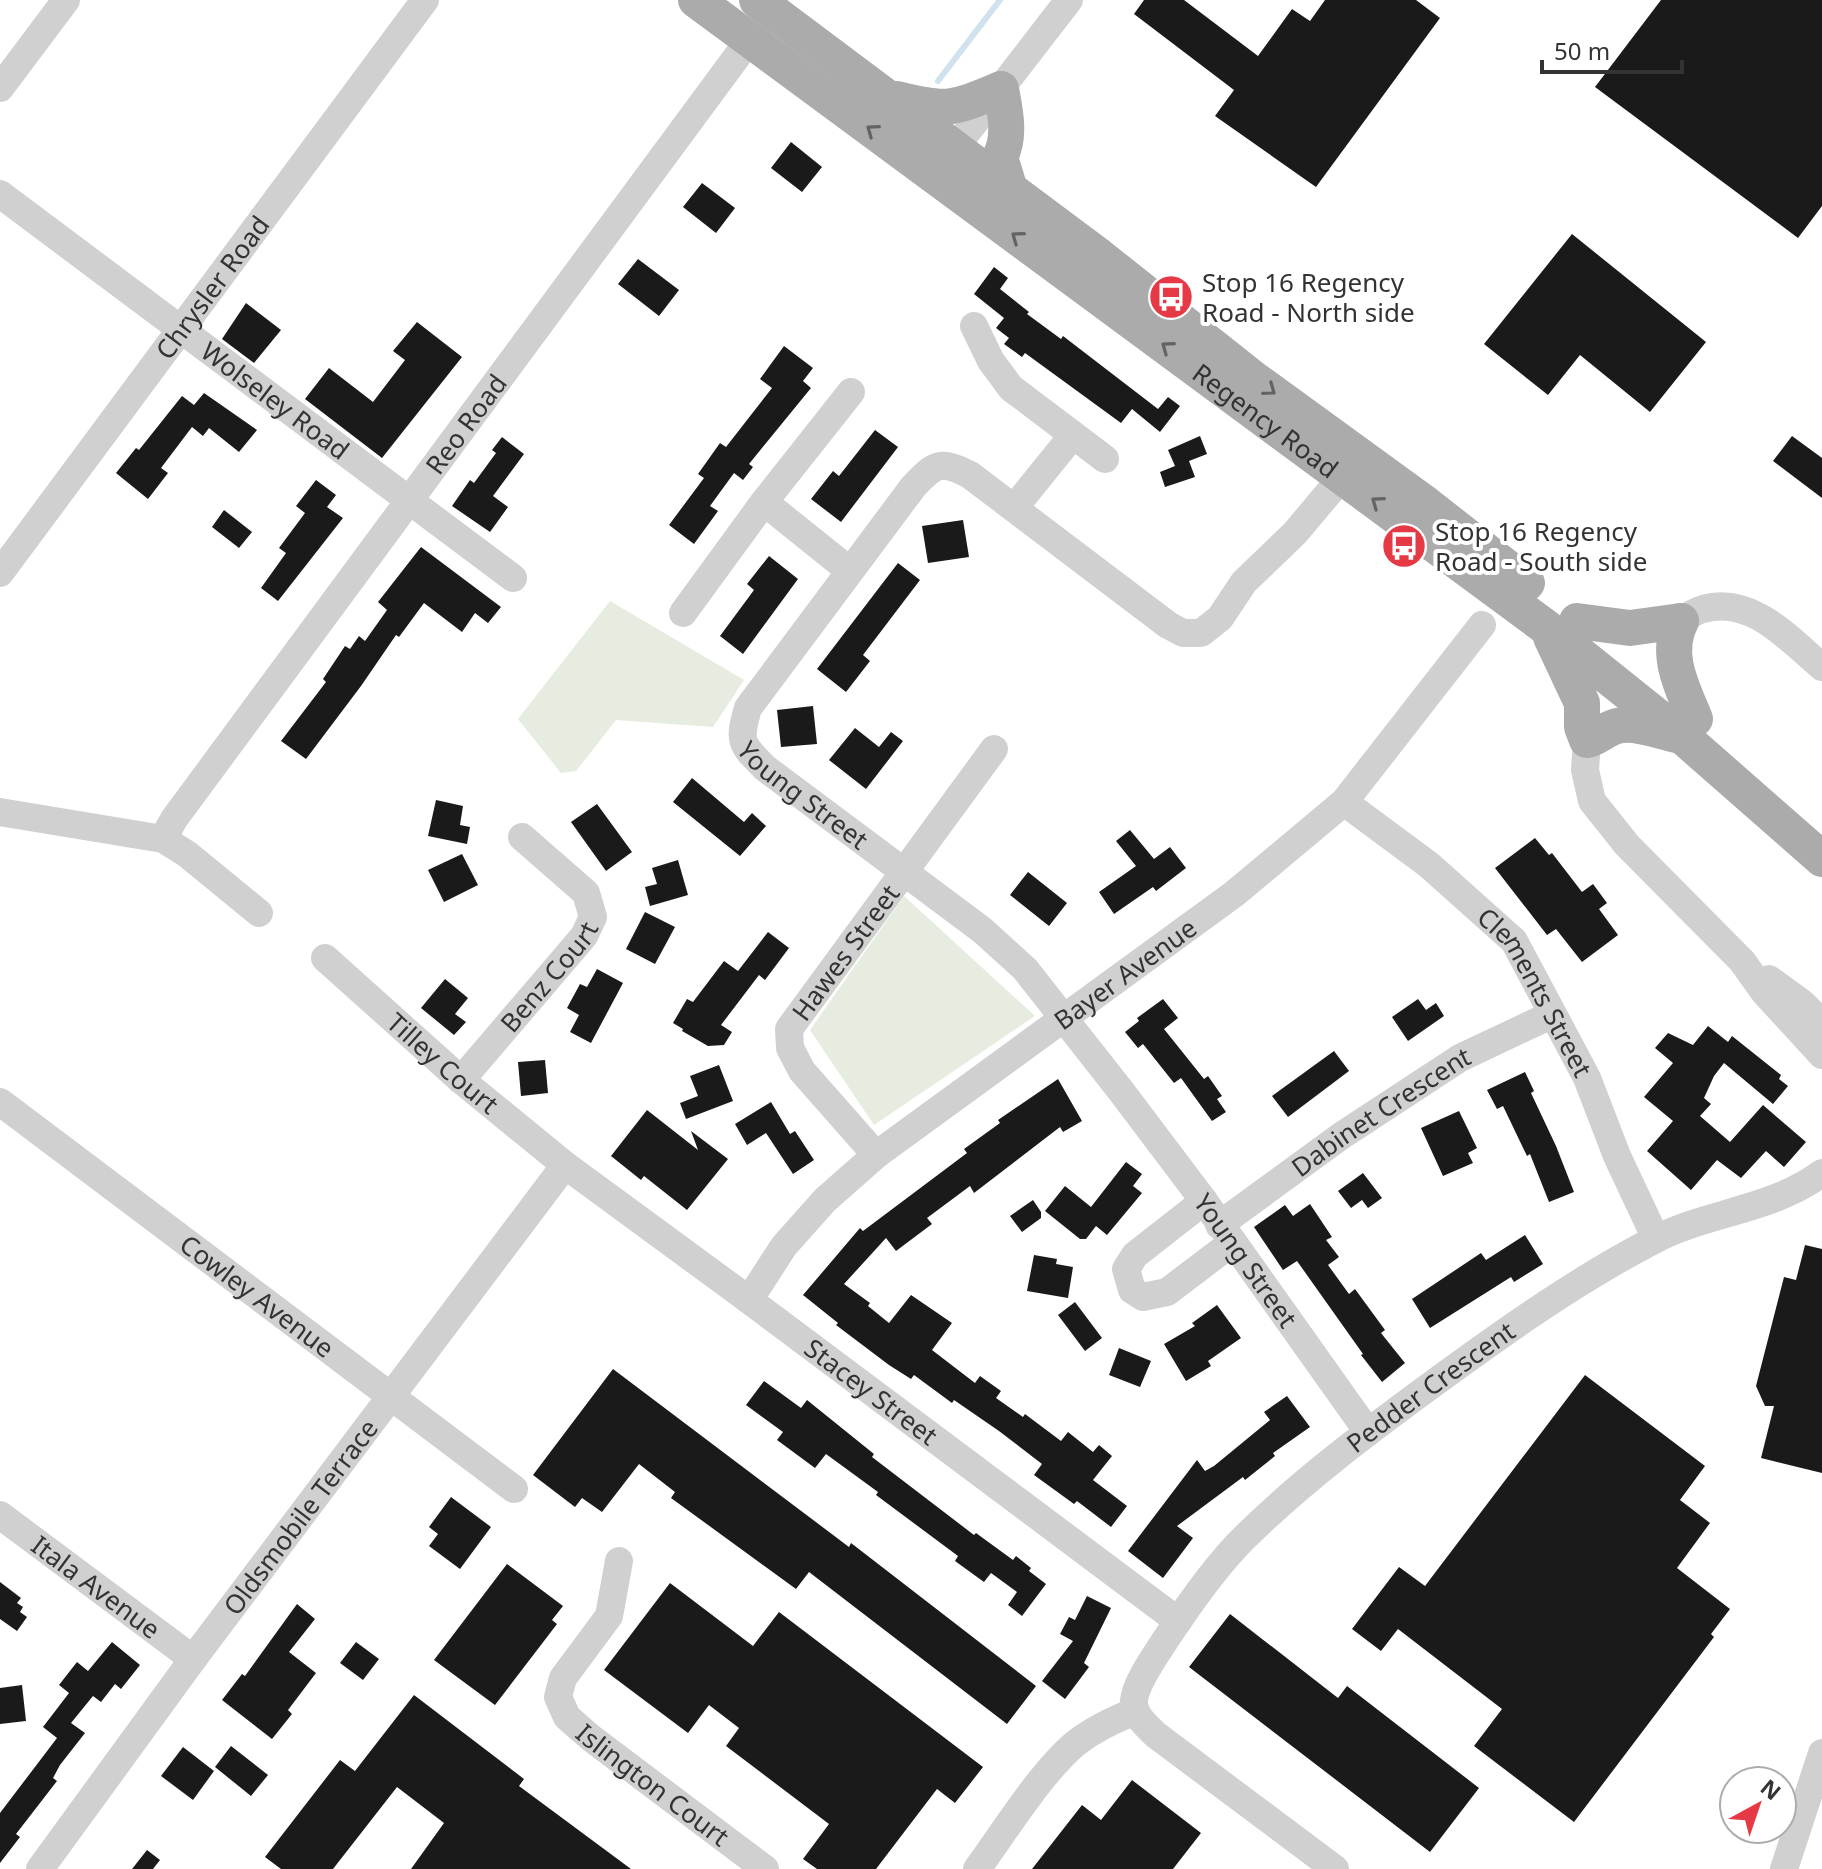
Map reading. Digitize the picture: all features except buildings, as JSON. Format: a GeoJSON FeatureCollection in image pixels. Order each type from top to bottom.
{"type":"FeatureCollection","features":[{"type":"Feature","properties":{"kind":"main road","name":"Regency Road"},"geometry":{"type":"LineString","coordinates":[[696,0],[750,40],[944,162],[1350,466],[1422,501],[1562,625],[1689,728],[1822,826]]}},
{"type":"Feature","properties":{"kind":"main road","name":"Regency Road"},"geometry":{"type":"LineString","coordinates":[[764,5],[887,97],[944,162],[1010,190],[1089,270]]}},
{"type":"Feature","properties":{"kind":"main road"},"geometry":{"type":"LineString","coordinates":[[887,97],[939,109],[957,107],[1001,89],[1007,121],[1004,150],[1000,157],[1010,190]]}},
{"type":"Feature","properties":{"kind":"main road"},"geometry":{"type":"LineString","coordinates":[[1681,621],[1673,636],[1673,655],[1689,728],[1625,725],[1587,740],[1582,727],[1582,703],[1562,625],[1630,628],[1681,621]]}},
{"type":"Feature","properties":{"kind":"main road","name":"Regency Road"},"geometry":{"type":"LineString","coordinates":[[1689,728],[1822,859]]}},
{"type":"Feature","properties":{"kind":"street"},"geometry":{"type":"LineString","coordinates":[[0,88],[66,0]]}},
{"type":"Feature","properties":{"kind":"street","name":"Chrysler Road"},"geometry":{"type":"LineString","coordinates":[[0,573],[425,0]]}},
{"type":"Feature","properties":{"kind":"street"},"geometry":{"type":"LineString","coordinates":[[944,162],[1069,0]]}},
{"type":"Feature","properties":{"kind":"street","name":"Reo Road"},"geometry":{"type":"LineString","coordinates":[[163,839],[174,819],[750,40],[764,5]]}},
{"type":"Feature","properties":{"kind":"street","name":"Wolseley Road"},"geometry":{"type":"LineString","coordinates":[[0,194],[513,578]]}},
{"type":"Feature","properties":{"kind":"street"},"geometry":{"type":"LineString","coordinates":[[974,326],[1001,377],[1105,459]]}},
{"type":"Feature","properties":{"kind":"street"},"geometry":{"type":"LineString","coordinates":[[683,613],[764,502],[851,392]]}},
{"type":"Feature","properties":{"kind":"street"},"geometry":{"type":"LineString","coordinates":[[1014,508],[1073,435]]}},
{"type":"Feature","properties":{"kind":"street","name":"Young Street"},"geometry":{"type":"LineString","coordinates":[[1350,466],[1295,533],[1244,582],[1220,618],[1201,633],[1183,633],[1168,625],[970,475],[949,464],[930,468],[748,708],[742,728],[744,747],[765,768],[982,930],[1014,959],[1065,1018],[1368,1432]]}},
{"type":"Feature","properties":{"kind":"street"},"geometry":{"type":"LineString","coordinates":[[764,502],[850,571]]}},
{"type":"Feature","properties":{"kind":"street"},"geometry":{"type":"LineString","coordinates":[[1681,621],[1701,609],[1729,606],[1744,610],[1768,620],[1822,667]]}},
{"type":"Feature","properties":{"kind":"street","name":"Bayer Avenue"},"geometry":{"type":"LineString","coordinates":[[749,1300],[784,1246],[825,1200],[876,1155],[1234,894],[1344,802],[1482,625]]}},
{"type":"Feature","properties":{"kind":"street"},"geometry":{"type":"LineString","coordinates":[[1587,740],[1585,770],[1592,801],[1627,845],[1742,961],[1765,993],[1822,1055]]}},
{"type":"Feature","properties":{"kind":"street","name":"Hawes Street"},"geometry":{"type":"LineString","coordinates":[[876,1155],[802,1071],[790,1048],[789,1029],[994,749]]}},
{"type":"Feature","properties":{"kind":"street","name":"Clements Street"},"geometry":{"type":"LineString","coordinates":[[1344,802],[1429,865],[1514,941],[1587,1078],[1617,1156],[1656,1239]]}},
{"type":"Feature","properties":{"kind":"street"},"geometry":{"type":"LineString","coordinates":[[0,812],[163,839],[187,854],[259,913]]}},
{"type":"Feature","properties":{"kind":"street","name":"Benz Court"},"geometry":{"type":"LineString","coordinates":[[461,1080],[584,936],[593,917],[586,893],[522,837]]}},
{"type":"Feature","properties":{"kind":"street","name":"Tilley Court"},"geometry":{"type":"LineString","coordinates":[[325,958],[461,1080],[565,1165]]}},
{"type":"Feature","properties":{"kind":"street"},"geometry":{"type":"LineString","coordinates":[[1742,961],[1802,1003],[1822,1023]]}},
{"type":"Feature","properties":{"kind":"street","name":"Dabinet Crescent"},"geometry":{"type":"LineString","coordinates":[[1218,1223],[1341,1136],[1460,1058],[1551,1015]]}},
{"type":"Feature","properties":{"kind":"street","name":"Cowley Avenue"},"geometry":{"type":"LineString","coordinates":[[0,1102],[514,1489]]}},
{"type":"Feature","properties":{"kind":"street","name":"Stacey Street"},"geometry":{"type":"LineString","coordinates":[[565,1165],[1178,1621]]}},
{"type":"Feature","properties":{"kind":"street","name":"Oldsmobile Terrace"},"geometry":{"type":"LineString","coordinates":[[40,1869],[193,1659],[565,1165]]}},
{"type":"Feature","properties":{"kind":"street","name":"Pedder Crescent"},"geometry":{"type":"LineString","coordinates":[[1136,1711],[1133,1701],[1151,1663],[1178,1621],[1244,1538],[1368,1432],[1484,1347],[1656,1239],[1727,1212],[1780,1198],[1822,1173]]}},
{"type":"Feature","properties":{"kind":"street","name":"Itala Avenue"},"geometry":{"type":"LineString","coordinates":[[0,1515],[193,1659]]}},
{"type":"Feature","properties":{"kind":"street","name":"Islington Court"},"geometry":{"type":"LineString","coordinates":[[619,1561],[609,1616],[563,1678],[558,1697],[567,1717],[765,1869]]}},
{"type":"Feature","properties":{"kind":"street"},"geometry":{"type":"LineString","coordinates":[[977,1869],[1053,1767],[1072,1747],[1114,1719],[1136,1711],[1156,1735],[1335,1869]]}},
{"type":"Feature","properties":{"kind":"street"},"geometry":{"type":"LineString","coordinates":[[1784,1869],[1822,1753]]}},
{"type":"Feature","properties":{"kind":"shaded area"},"geometry":{"type":"Polygon","coordinates":[[[610,601],[744,680],[713,727],[616,720],[576,771],[561,773],[518,719],[610,601]]]}},
{"type":"Feature","properties":{"kind":"shaded area"},"geometry":{"type":"Polygon","coordinates":[[[904,896],[1035,1016],[874,1125],[810,1030],[904,896]]]}},
{"type":"Feature","properties":{"kind":"waterway"},"geometry":{"type":"LineString","coordinates":[[938,81],[1000,0]]}},
{"type":"Feature","properties":{"kind":"place","name":"Stop 16 Regency Road - North side"},"geometry":{"type":"Point","coordinates":[1171,297]}},
{"type":"Feature","properties":{"kind":"place","name":"Stop 16 Regency Road - South side"},"geometry":{"type":"Point","coordinates":[1404,546]}}]}
